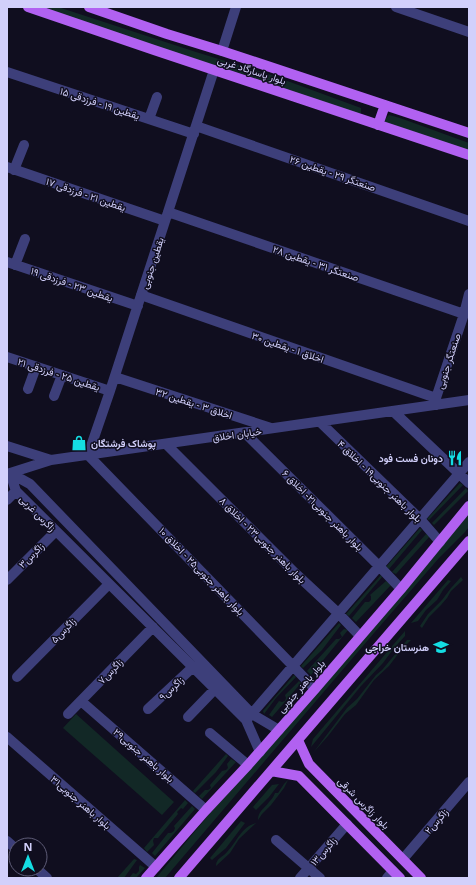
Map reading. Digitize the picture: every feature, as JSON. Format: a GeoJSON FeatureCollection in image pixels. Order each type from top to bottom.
{"type":"FeatureCollection","features":[{"type":"Feature","properties":{"kind":"main road","name":"بلوار پاسارگاد غربی"},"geometry":{"type":"LineString","coordinates":[[28,7],[469,155]]}},
{"type":"Feature","properties":{"kind":"main road","name":"بلوار پاسارگاد غربی"},"geometry":{"type":"LineString","coordinates":[[89,7],[469,133]]}},
{"type":"Feature","properties":{"kind":"main road"},"geometry":{"type":"LineString","coordinates":[[378,125],[384,105]]}},
{"type":"Feature","properties":{"kind":"main road","name":"بلوار باهنر جنوبی"},"geometry":{"type":"LineString","coordinates":[[148,878],[206,810],[260,752],[315,689],[469,506]]}},
{"type":"Feature","properties":{"kind":"main road"},"geometry":{"type":"LineString","coordinates":[[178,878],[190,866],[469,541]]}},
{"type":"Feature","properties":{"kind":"main road","name":"بلوار زاگرس شرقی"},"geometry":{"type":"LineString","coordinates":[[298,740],[309,764],[421,878]]}},
{"type":"Feature","properties":{"kind":"main road"},"geometry":{"type":"LineString","coordinates":[[299,776],[300,768],[305,764],[309,764]]}},
{"type":"Feature","properties":{"kind":"main road"},"geometry":{"type":"LineString","coordinates":[[271,771],[299,776],[347,824],[394,876]]}},
{"type":"Feature","properties":{"kind":"main road"},"geometry":{"type":"LineString","coordinates":[[148,878],[171,850]]}},
{"type":"Feature","properties":{"kind":"street"},"geometry":{"type":"LineString","coordinates":[[222,51],[236,7]]}},
{"type":"Feature","properties":{"kind":"street"},"geometry":{"type":"LineString","coordinates":[[396,7],[469,32]]}},
{"type":"Feature","properties":{"kind":"street","name":"یقطین جنوبی"},"geometry":{"type":"LineString","coordinates":[[88,455],[115,377],[214,70]]}},
{"type":"Feature","properties":{"kind":"street","name":"یقطین ۱۹ - فرزدقی ۱۵"},"geometry":{"type":"LineString","coordinates":[[7,72],[149,119],[195,130]]}},
{"type":"Feature","properties":{"kind":"street"},"geometry":{"type":"LineString","coordinates":[[149,119],[157,97]]}},
{"type":"Feature","properties":{"kind":"street","name":"صنعتگر ۲۹ - یقطین ۲۶"},"geometry":{"type":"LineString","coordinates":[[195,130],[469,221]]}},
{"type":"Feature","properties":{"kind":"street"},"geometry":{"type":"LineString","coordinates":[[11,169],[24,145]]}},
{"type":"Feature","properties":{"kind":"street","name":"یقطین ۲۱ - فرزدقی ۱۷"},"geometry":{"type":"LineString","coordinates":[[11,169],[167,217]]}},
{"type":"Feature","properties":{"kind":"street","name":"صنعتگر ۳۱ - یقطین ۲۸"},"geometry":{"type":"LineString","coordinates":[[167,217],[464,314]]}},
{"type":"Feature","properties":{"kind":"street"},"geometry":{"type":"LineString","coordinates":[[11,263],[25,239]]}},
{"type":"Feature","properties":{"kind":"street","name":"یقطین ۲۳ - فرزدقی ۱۹"},"geometry":{"type":"LineString","coordinates":[[11,263],[138,306]]}},
{"type":"Feature","properties":{"kind":"street","name":"صنعتگر جنوبی"},"geometry":{"type":"LineString","coordinates":[[436,401],[469,294]]}},
{"type":"Feature","properties":{"kind":"street","name":"اخلاق ۱ - یقطین ۳۰"},"geometry":{"type":"LineString","coordinates":[[141,295],[436,401]]}},
{"type":"Feature","properties":{"kind":"street","name":"یقطین ۲۵ - فرزدقی ۲۱"},"geometry":{"type":"LineString","coordinates":[[7,357],[110,391]]}},
{"type":"Feature","properties":{"kind":"street"},"geometry":{"type":"LineString","coordinates":[[28,389],[36,367]]}},
{"type":"Feature","properties":{"kind":"street"},"geometry":{"type":"LineString","coordinates":[[54,396],[62,375]]}},
{"type":"Feature","properties":{"kind":"street","name":"اخلاق ۳ - یقطین ۳۲"},"geometry":{"type":"LineString","coordinates":[[115,377],[273,429]]}},
{"type":"Feature","properties":{"kind":"street","name":"خیابان اخلاق"},"geometry":{"type":"LineString","coordinates":[[9,473],[51,460],[394,412],[436,401],[469,400]]}},
{"type":"Feature","properties":{"kind":"street"},"geometry":{"type":"LineString","coordinates":[[394,412],[469,483]]}},
{"type":"Feature","properties":{"kind":"street","name":"بلوار باهنر جنوبی۱۹ - اخلاق ۴"},"geometry":{"type":"LineString","coordinates":[[320,422],[420,519],[440,542]]}},
{"type":"Feature","properties":{"kind":"street","name":"بلوار باهنر جنوبی۲۱- اخلاق ۶"},"geometry":{"type":"LineString","coordinates":[[245,433],[401,588]]}},
{"type":"Feature","properties":{"kind":"street","name":"بلوار باهنر جنوبی۲۳ - اخلاق ۸"},"geometry":{"type":"LineString","coordinates":[[166,444],[360,636]]}},
{"type":"Feature","properties":{"kind":"street"},"geometry":{"type":"LineString","coordinates":[[7,446],[51,460]]}},
{"type":"Feature","properties":{"kind":"street","name":"بلوار باهنر جنوبی۲۵ - اخلاق ۱۰"},"geometry":{"type":"LineString","coordinates":[[88,455],[315,689]]}},
{"type":"Feature","properties":{"kind":"street"},"geometry":{"type":"LineString","coordinates":[[249,717],[469,462]]}},
{"type":"Feature","properties":{"kind":"street","name":"زاگرس غربی"},"geometry":{"type":"LineString","coordinates":[[9,473],[16,491],[215,689],[249,717],[279,730]]}},
{"type":"Feature","properties":{"kind":"street","name":"زاگرس غربی"},"geometry":{"type":"LineString","coordinates":[[9,473],[30,484],[249,717],[260,752]]}},
{"type":"Feature","properties":{"kind":"street"},"geometry":{"type":"LineString","coordinates":[[7,500],[16,491]]}},
{"type":"Feature","properties":{"kind":"street","name":"زاگرس۳"},"geometry":{"type":"LineString","coordinates":[[7,580],[56,531]]}},
{"type":"Feature","properties":{"kind":"street","name":"زاگرس۵"},"geometry":{"type":"LineString","coordinates":[[17,677],[109,584]]}},
{"type":"Feature","properties":{"kind":"street","name":"زاگرس۷"},"geometry":{"type":"LineString","coordinates":[[68,714],[153,627]]}},
{"type":"Feature","properties":{"kind":"street","name":"۹زاگرس"},"geometry":{"type":"LineString","coordinates":[[148,709],[193,667]]}},
{"type":"Feature","properties":{"kind":"street"},"geometry":{"type":"LineString","coordinates":[[188,717],[215,689]]}},
{"type":"Feature","properties":{"kind":"street","name":"بلوار باهنر جنوبی۲۹"},"geometry":{"type":"LineString","coordinates":[[81,701],[206,810]]}},
{"type":"Feature","properties":{"kind":"street"},"geometry":{"type":"LineString","coordinates":[[210,733],[248,765]]}},
{"type":"Feature","properties":{"kind":"street","name":"بلوار باهنر جنوبی۳۱"},"geometry":{"type":"LineString","coordinates":[[7,737],[156,867]]}},
{"type":"Feature","properties":{"kind":"street","name":"زاگرس۲"},"geometry":{"type":"LineString","coordinates":[[403,859],[467,788]]}},
{"type":"Feature","properties":{"kind":"street","name":"زاگرس۱۳"},"geometry":{"type":"LineString","coordinates":[[300,878],[347,824]]}},
{"type":"Feature","properties":{"kind":"street"},"geometry":{"type":"LineString","coordinates":[[276,840],[320,878]]}},
{"type":"Feature","properties":{"kind":"green space"},"geometry":{"type":"Polygon","coordinates":[[[31,7],[58,7],[271,75],[361,108],[361,113],[355,113],[252,77],[31,7]]]}},
{"type":"Feature","properties":{"kind":"green space"},"geometry":{"type":"Polygon","coordinates":[[[389,115],[469,143],[469,156],[384,123],[389,115]]]}},
{"type":"Feature","properties":{"kind":"green space"},"geometry":{"type":"Polygon","coordinates":[[[460,483],[463,485],[429,520],[427,519],[460,483]]]}},
{"type":"Feature","properties":{"kind":"green space"},"geometry":{"type":"Polygon","coordinates":[[[466,488],[468,491],[434,525],[432,523],[466,488]]]}},
{"type":"Feature","properties":{"kind":"green space"},"geometry":{"type":"Polygon","coordinates":[[[469,512],[469,527],[465,532],[439,558],[165,878],[156,878],[211,812],[469,512]]]}},
{"type":"Feature","properties":{"kind":"green space"},"geometry":{"type":"Polygon","coordinates":[[[420,528],[422,530],[389,569],[386,567],[420,528]]]}},
{"type":"Feature","properties":{"kind":"green space"},"geometry":{"type":"Polygon","coordinates":[[[426,534],[430,536],[396,574],[392,572],[426,534]]]}},
{"type":"Feature","properties":{"kind":"green space"},"geometry":{"type":"Polygon","coordinates":[[[381,575],[382,577],[349,616],[346,614],[381,575]]]}},
{"type":"Feature","properties":{"kind":"green space"},"geometry":{"type":"Polygon","coordinates":[[[461,577],[463,580],[451,591],[447,598],[429,617],[422,628],[420,626],[428,614],[461,577]]]}},
{"type":"Feature","properties":{"kind":"green space"},"geometry":{"type":"Polygon","coordinates":[[[448,580],[451,581],[437,600],[426,610],[418,621],[411,623],[448,580]]]}},
{"type":"Feature","properties":{"kind":"green space"},"geometry":{"type":"Polygon","coordinates":[[[386,581],[391,585],[356,622],[352,618],[365,602],[369,602],[371,600],[370,595],[386,581]]]}},
{"type":"Feature","properties":{"kind":"green space"},"geometry":{"type":"Polygon","coordinates":[[[339,623],[341,625],[322,650],[303,668],[301,666],[339,623]]]}},
{"type":"Feature","properties":{"kind":"green space"},"geometry":{"type":"Polygon","coordinates":[[[344,629],[348,630],[311,675],[307,671],[336,639],[342,637],[340,633],[344,629]]]}},
{"type":"Feature","properties":{"kind":"green space"},"geometry":{"type":"Polygon","coordinates":[[[405,631],[405,636],[383,663],[361,686],[311,747],[313,739],[405,631]]]}},
{"type":"Feature","properties":{"kind":"green space"},"geometry":{"type":"Polygon","coordinates":[[[407,640],[411,640],[389,666],[374,680],[356,705],[345,714],[313,753],[347,708],[357,699],[407,640]]]}},
{"type":"Feature","properties":{"kind":"green space"},"geometry":{"type":"Polygon","coordinates":[[[294,675],[296,677],[276,698],[264,714],[263,711],[294,675]]]}},
{"type":"Feature","properties":{"kind":"green space"},"geometry":{"type":"Polygon","coordinates":[[[299,681],[301,683],[272,717],[269,715],[279,701],[285,701],[285,695],[299,681]]]}},
{"type":"Feature","properties":{"kind":"green space"},"geometry":{"type":"Polygon","coordinates":[[[76,714],[174,802],[162,815],[63,728],[76,714]]]}},
{"type":"Feature","properties":{"kind":"green space"},"geometry":{"type":"Polygon","coordinates":[[[226,754],[228,756],[216,772],[195,793],[193,791],[226,754]]]}},
{"type":"Feature","properties":{"kind":"green space"},"geometry":{"type":"Polygon","coordinates":[[[231,759],[236,762],[202,799],[199,796],[205,790],[211,788],[210,785],[222,771],[228,768],[227,764],[231,759]]]}},
{"type":"Feature","properties":{"kind":"green space"},"geometry":{"type":"Polygon","coordinates":[[[288,780],[284,788],[258,820],[260,812],[272,799],[275,793],[278,793],[288,780]]]}},
{"type":"Feature","properties":{"kind":"green space"},"geometry":{"type":"Polygon","coordinates":[[[279,784],[256,810],[253,807],[272,785],[279,784]]]}},
{"type":"Feature","properties":{"kind":"green space"},"geometry":{"type":"Polygon","coordinates":[[[185,800],[188,803],[183,809],[181,808],[177,812],[178,814],[158,838],[154,838],[154,845],[147,852],[144,848],[185,800]]]}},
{"type":"Feature","properties":{"kind":"green space"},"geometry":{"type":"Polygon","coordinates":[[[192,806],[195,809],[155,856],[152,853],[168,833],[174,831],[174,826],[192,806]]]}},
{"type":"Feature","properties":{"kind":"green space"},"geometry":{"type":"Polygon","coordinates":[[[241,821],[245,823],[226,848],[212,860],[210,858],[241,821]]]}},
{"type":"Feature","properties":{"kind":"green space"},"geometry":{"type":"Polygon","coordinates":[[[256,823],[239,839],[230,853],[216,866],[218,859],[231,848],[243,831],[256,823]]]}},
{"type":"Feature","properties":{"kind":"green space"},"geometry":{"type":"Polygon","coordinates":[[[134,859],[137,860],[124,878],[117,878],[134,859]]]}},
{"type":"Feature","properties":{"kind":"green space"},"geometry":{"type":"Polygon","coordinates":[[[140,865],[145,868],[136,878],[129,878],[133,873],[136,874],[139,871],[140,865]]]}},
{"type":"Feature","properties":{"kind":"place","name":"پوشاک فرشتگان"},"geometry":{"type":"Point","coordinates":[79,443]}},
{"type":"Feature","properties":{"kind":"place","name":"دونان فست فود"},"geometry":{"type":"Point","coordinates":[455,458]}},
{"type":"Feature","properties":{"kind":"place","name":"هنرستان خراجی"},"geometry":{"type":"Point","coordinates":[441,647]}}]}
